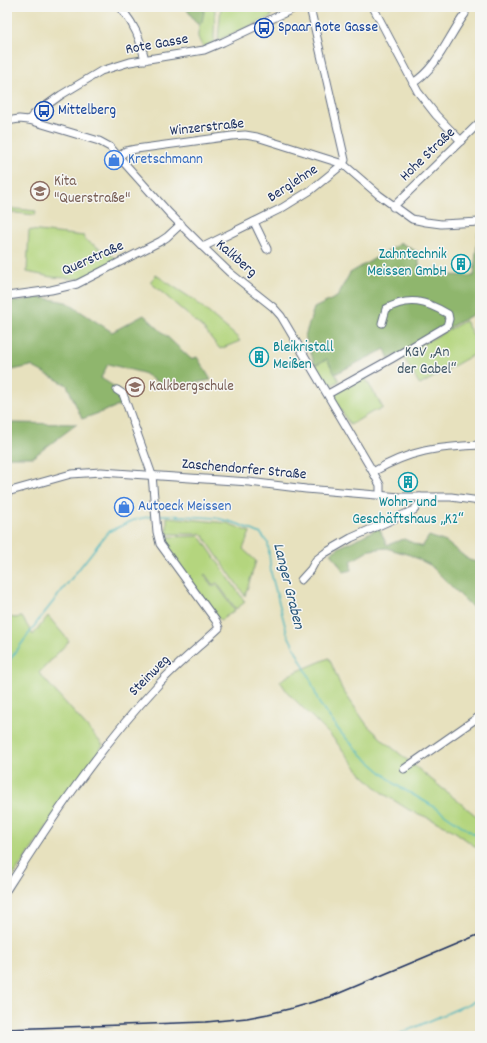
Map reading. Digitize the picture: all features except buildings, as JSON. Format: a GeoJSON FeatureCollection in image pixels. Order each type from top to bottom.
{"type":"FeatureCollection","features":[{"type":"Feature","properties":{"kind":"street"},"geometry":{"type":"LineString","coordinates":[[121,7],[125,15],[133,24],[140,39],[145,60]]}},
{"type":"Feature","properties":{"kind":"street","name":"Rote Gasse"},"geometry":{"type":"LineString","coordinates":[[29,120],[33,115],[61,95],[101,71],[120,64],[198,51],[218,45],[297,7]]}},
{"type":"Feature","properties":{"kind":"street"},"geometry":{"type":"LineString","coordinates":[[310,7],[345,160],[343,164],[352,174],[412,219],[441,224],[480,222]]}},
{"type":"Feature","properties":{"kind":"street"},"geometry":{"type":"LineString","coordinates":[[373,7],[413,83],[427,105],[461,141]]}},
{"type":"Feature","properties":{"kind":"street"},"geometry":{"type":"LineString","coordinates":[[413,83],[422,77],[439,56],[465,14]]}},
{"type":"Feature","properties":{"kind":"street","name":"Kalkberg"},"geometry":{"type":"LineString","coordinates":[[7,121],[19,119],[29,120],[99,141],[110,147],[120,156],[169,213],[203,247],[229,272],[273,307],[281,316],[373,472],[381,487],[380,495]]}},
{"type":"Feature","properties":{"kind":"street","name":"Hohe Straße"},"geometry":{"type":"LineString","coordinates":[[393,206],[480,122]]}},
{"type":"Feature","properties":{"kind":"street","name":"Winzerstraße"},"geometry":{"type":"LineString","coordinates":[[120,156],[126,152],[136,149],[245,135],[261,138],[343,164]]}},
{"type":"Feature","properties":{"kind":"street"},"geometry":{"type":"LineString","coordinates":[[333,161],[343,152]]}},
{"type":"Feature","properties":{"kind":"street","name":"Berglehne"},"geometry":{"type":"LineString","coordinates":[[203,247],[282,208],[311,190],[343,164]]}},
{"type":"Feature","properties":{"kind":"street"},"geometry":{"type":"LineString","coordinates":[[254,222],[267,249]]}},
{"type":"Feature","properties":{"kind":"street","name":"Querstraße"},"geometry":{"type":"LineString","coordinates":[[7,296],[51,290],[77,284],[167,237],[181,224]]}},
{"type":"Feature","properties":{"kind":"street"},"geometry":{"type":"LineString","coordinates":[[328,394],[446,326],[449,319],[448,314],[434,306],[417,301],[396,303],[386,309],[382,323]]}},
{"type":"Feature","properties":{"kind":"street","name":"Steinweg"},"geometry":{"type":"LineString","coordinates":[[7,889],[60,807],[128,718],[158,685],[219,628],[209,610],[163,549],[158,538],[152,475],[124,394],[117,390]]}},
{"type":"Feature","properties":{"kind":"street"},"geometry":{"type":"LineString","coordinates":[[373,472],[399,459],[418,452],[434,448],[480,445]]}},
{"type":"Feature","properties":{"kind":"street","name":"Zaschendorfer Straße"},"geometry":{"type":"LineString","coordinates":[[7,492],[71,474],[101,472],[249,482],[306,489],[420,498],[456,497],[480,501]]}},
{"type":"Feature","properties":{"kind":"street"},"geometry":{"type":"LineString","coordinates":[[301,580],[320,557],[351,538],[414,510],[420,503],[420,498]]}},
{"type":"Feature","properties":{"kind":"street"},"geometry":{"type":"LineString","coordinates":[[404,769],[480,716]]}},
{"type":"Feature","properties":{"kind":"green space"},"geometry":{"type":"Polygon","coordinates":[[[185,7],[205,7],[202,22],[197,24],[185,7]]]}},
{"type":"Feature","properties":{"kind":"green space"},"geometry":{"type":"Polygon","coordinates":[[[205,7],[215,7],[214,42],[203,47],[198,38],[198,34],[205,7]]]}},
{"type":"Feature","properties":{"kind":"green space"},"geometry":{"type":"Polygon","coordinates":[[[221,7],[274,7],[271,17],[218,40],[221,7]]]}},
{"type":"Feature","properties":{"kind":"green space"},"geometry":{"type":"Polygon","coordinates":[[[7,208],[36,211],[35,215],[7,212],[7,208]]]}},
{"type":"Feature","properties":{"kind":"green space"},"geometry":{"type":"Polygon","coordinates":[[[29,230],[84,236],[84,239],[117,259],[81,279],[51,277],[27,272],[29,230]]]}},
{"type":"Feature","properties":{"kind":"green space"},"geometry":{"type":"Polygon","coordinates":[[[478,232],[480,232],[480,311],[389,359],[385,349],[335,374],[327,359],[315,365],[305,336],[314,308],[337,297],[350,273],[401,243],[418,252],[420,274],[474,276],[478,232]]]}},
{"type":"Feature","properties":{"kind":"green space"},"geometry":{"type":"Polygon","coordinates":[[[156,275],[194,300],[240,341],[220,349],[203,328],[150,282],[156,275]]]}},
{"type":"Feature","properties":{"kind":"green space"},"geometry":{"type":"Polygon","coordinates":[[[39,297],[66,302],[112,332],[144,315],[191,359],[197,357],[211,380],[166,388],[143,373],[108,364],[101,378],[118,389],[124,404],[82,419],[67,385],[31,366],[7,370],[7,303],[39,297]]]}},
{"type":"Feature","properties":{"kind":"green space","name":"KGV „An der Gabel“"},"geometry":{"type":"Polygon","coordinates":[[[465,321],[480,347],[480,351],[420,385],[402,355],[465,321]]]}},
{"type":"Feature","properties":{"kind":"green space"},"geometry":{"type":"Polygon","coordinates":[[[327,359],[339,381],[328,387],[315,365],[327,359]]]}},
{"type":"Feature","properties":{"kind":"green space"},"geometry":{"type":"Polygon","coordinates":[[[364,376],[383,408],[378,411],[374,411],[350,425],[333,397],[335,392],[364,376]]]}},
{"type":"Feature","properties":{"kind":"green space"},"geometry":{"type":"Polygon","coordinates":[[[7,423],[77,424],[33,457],[7,457],[7,423]]]}},
{"type":"Feature","properties":{"kind":"green space"},"geometry":{"type":"Polygon","coordinates":[[[167,517],[227,523],[250,532],[243,549],[256,561],[245,596],[202,534],[167,534],[167,517]]]}},
{"type":"Feature","properties":{"kind":"green space"},"geometry":{"type":"Polygon","coordinates":[[[379,528],[387,545],[404,539],[422,547],[429,536],[446,542],[469,560],[480,563],[480,615],[430,565],[410,555],[386,548],[370,550],[351,561],[351,570],[344,572],[331,553],[379,528]]]}},
{"type":"Feature","properties":{"kind":"green space"},"geometry":{"type":"Polygon","coordinates":[[[200,536],[245,602],[236,609],[217,583],[213,585],[205,574],[204,575],[213,587],[217,585],[235,610],[221,620],[165,546],[163,537],[200,536]]]}},
{"type":"Feature","properties":{"kind":"green space"},"geometry":{"type":"Polygon","coordinates":[[[7,616],[14,618],[22,617],[33,635],[48,616],[69,641],[39,673],[103,745],[7,885],[7,616]]]}},
{"type":"Feature","properties":{"kind":"green space"},"geometry":{"type":"Polygon","coordinates":[[[329,658],[342,689],[367,725],[384,741],[480,819],[480,850],[454,831],[409,810],[381,792],[361,773],[333,738],[288,693],[280,681],[291,674],[329,658]]]}},
{"type":"Feature","properties":{"kind":"waterway","name":"Langer Graben"},"geometry":{"type":"LineString","coordinates":[[158,515],[217,518],[238,524],[261,534],[268,543],[271,573],[287,633],[311,681],[319,703],[341,733],[364,757],[396,785],[431,805],[480,838]]}},
{"type":"Feature","properties":{"kind":"waterway","name":"Langer Graben"},"geometry":{"type":"LineString","coordinates":[[7,664],[38,621],[108,532],[134,520],[152,516]]}},
{"type":"Feature","properties":{"kind":"waterway"},"geometry":{"type":"LineString","coordinates":[[395,1036],[480,999]]}},
{"type":"Feature","properties":{"kind":"railway"},"geometry":{"type":"LineString","coordinates":[[7,1029],[206,1022],[247,1018],[268,1014],[330,997],[480,934]]}},
{"type":"Feature","properties":{"kind":"place","name":"Spaar Rote Gasse"},"geometry":{"type":"Point","coordinates":[264,28]}},
{"type":"Feature","properties":{"kind":"place","name":"Mittelberg"},"geometry":{"type":"Point","coordinates":[44,111]}},
{"type":"Feature","properties":{"kind":"place","name":"Kretschmann"},"geometry":{"type":"Point","coordinates":[114,160]}},
{"type":"Feature","properties":{"kind":"place","name":"Kita \"Querstraße\""},"geometry":{"type":"Point","coordinates":[40,191]}},
{"type":"Feature","properties":{"kind":"place","name":"Zahntechnik Meissen GmbH"},"geometry":{"type":"Point","coordinates":[461,264]}},
{"type":"Feature","properties":{"kind":"place","name":"Bleikristall Meißen"},"geometry":{"type":"Point","coordinates":[259,357]}},
{"type":"Feature","properties":{"kind":"place","name":"Kalkbergschule"},"geometry":{"type":"Point","coordinates":[135,387]}},
{"type":"Feature","properties":{"kind":"place","name":"Wohn- und Geschäftshaus „K2“"},"geometry":{"type":"Point","coordinates":[408,482]}},
{"type":"Feature","properties":{"kind":"place","name":"Autoeck Meissen"},"geometry":{"type":"Point","coordinates":[124,507]}}]}
